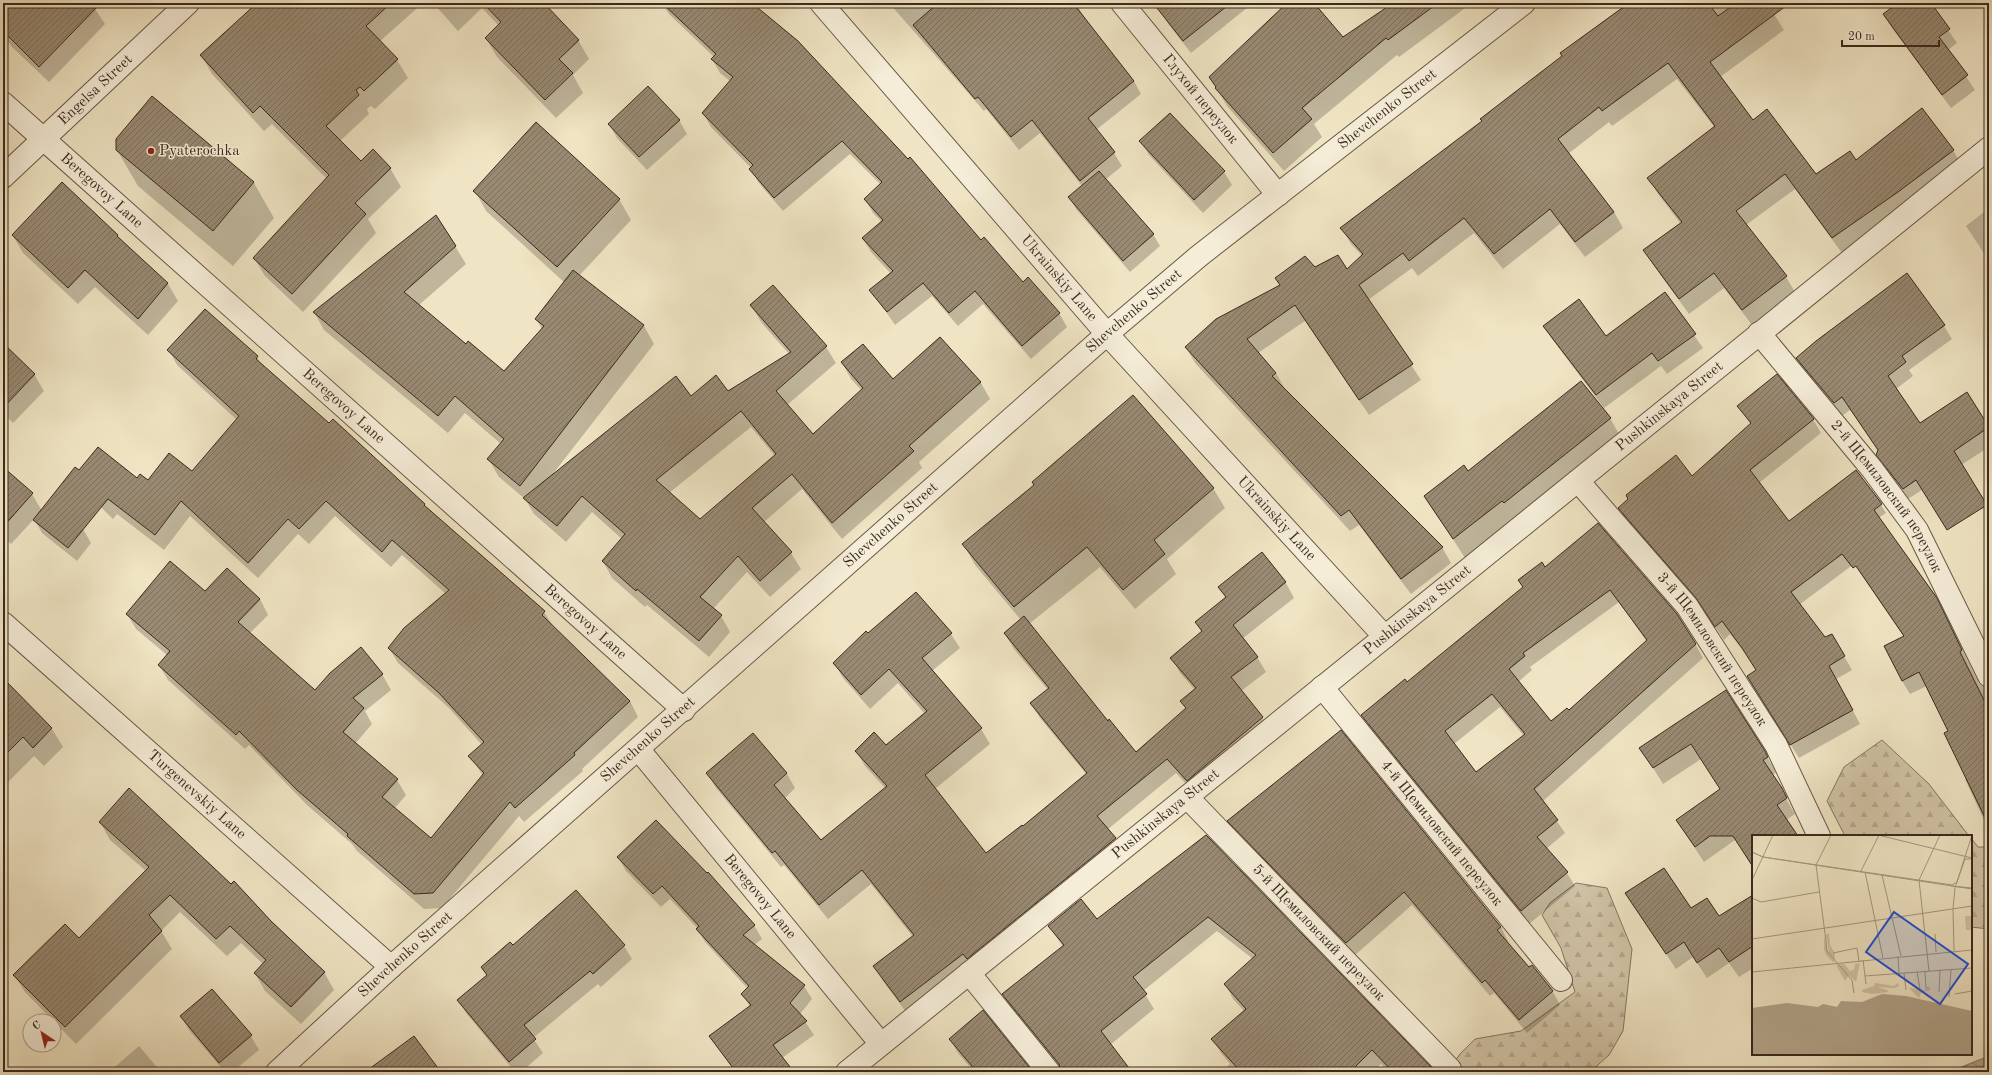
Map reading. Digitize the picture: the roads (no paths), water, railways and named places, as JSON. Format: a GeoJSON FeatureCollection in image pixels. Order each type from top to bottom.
{"type":"FeatureCollection","features":[{"type":"Feature","properties":{"kind":"street","name":"Engelsa Street"},"geometry":{"type":"LineString","coordinates":[[3,177],[188,3]]}},
{"type":"Feature","properties":{"kind":"street","name":"Ukrainskiy Lane"},"geometry":{"type":"LineString","coordinates":[[821,3],[1107,334],[1384,637]]}},
{"type":"Feature","properties":{"kind":"street","name":"Глухой переулок"},"geometry":{"type":"LineString","coordinates":[[1122,3],[1278,195]]}},
{"type":"Feature","properties":{"kind":"street","name":"Shevchenko Street"},"geometry":{"type":"LineString","coordinates":[[277,1072],[392,967],[1107,334],[1199,256],[1524,3]]}},
{"type":"Feature","properties":{"kind":"street","name":"Beregovoy Lane"},"geometry":{"type":"LineString","coordinates":[[3,103],[684,710]]}},
{"type":"Feature","properties":{"kind":"street","name":"Pushkinskaya Street"},"geometry":{"type":"LineString","coordinates":[[846,1072],[1989,148]]}},
{"type":"Feature","properties":{"kind":"street","name":"2-й Щемиловский переулок"},"geometry":{"type":"LineString","coordinates":[[1759,333],[1872,469],[1918,530],[1989,676]]}},
{"type":"Feature","properties":{"kind":"street","name":"3-й Щемиловский переулок"},"geometry":{"type":"LineString","coordinates":[[1578,481],[1687,606],[1776,744],[1819,835]]}},
{"type":"Feature","properties":{"kind":"street","name":"Turgenevskiy Lane"},"geometry":{"type":"LineString","coordinates":[[3,622],[392,967]]}},
{"type":"Feature","properties":{"kind":"street","name":"4-й Щемиловский переулок"},"geometry":{"type":"LineString","coordinates":[[1322,687],[1561,980]]}},
{"type":"Feature","properties":{"kind":"street","name":"Beregovoy Lane"},"geometry":{"type":"LineString","coordinates":[[638,750],[881,1044]]}},
{"type":"Feature","properties":{"kind":"street","name":"5-й Щемиловский переулок"},"geometry":{"type":"LineString","coordinates":[[1187,797],[1450,1069]]}},
{"type":"Feature","properties":{"kind":"street"},"geometry":{"type":"LineString","coordinates":[[970,973],[1049,1072]]}},
{"type":"Feature","properties":{"kind":"water"},"geometry":{"type":"Polygon","coordinates":[[[1989,1056],[1989,1072],[1949,1072],[1989,1056]]]}},
{"type":"Feature","properties":{"kind":"place","name":"Pyaterochka"},"geometry":{"type":"Point","coordinates":[151,151]}}]}
